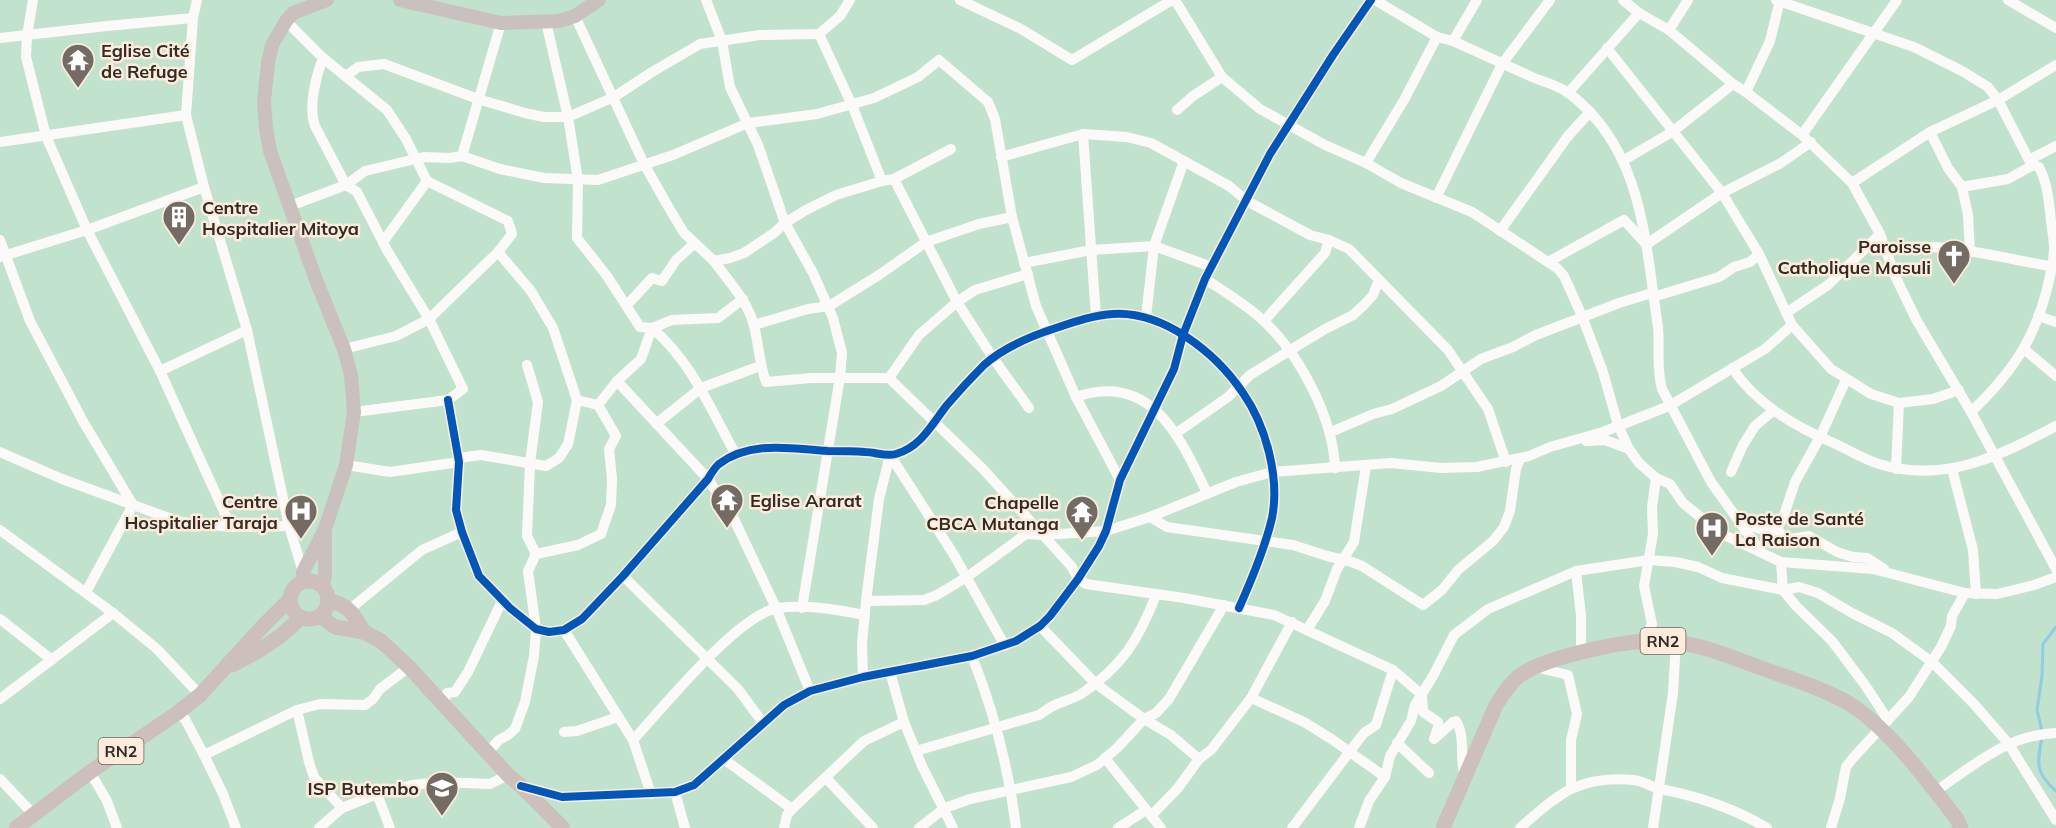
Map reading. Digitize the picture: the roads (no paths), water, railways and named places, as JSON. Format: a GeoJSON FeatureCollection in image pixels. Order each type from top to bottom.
{"type":"FeatureCollection","features":[{"type":"Feature","properties":{"kind":"highway"},"geometry":{"type":"LineString","coordinates":[[289,600],[294,612],[300,618],[316,618],[325,611],[328,602],[326,592],[322,586],[304,576]]}},
{"type":"Feature","properties":{"kind":"highway","name":"RN2"},"geometry":{"type":"LineString","coordinates":[[16,828],[90,772],[176,714],[200,695],[289,600],[294,588],[304,576]]}},
{"type":"Feature","properties":{"kind":"highway"},"geometry":{"type":"LineString","coordinates":[[328,602],[338,603],[350,609],[364,632]]}},
{"type":"Feature","properties":{"kind":"highway"},"geometry":{"type":"LineString","coordinates":[[320,616],[335,627],[364,632],[381,641],[409,667],[508,775],[563,828]]}},
{"type":"Feature","properties":{"kind":"highway","name":"RN2"},"geometry":{"type":"LineString","coordinates":[[222,669],[268,646],[285,634],[300,618]]}},
{"type":"Feature","properties":{"kind":"highway","name":"RN2"},"geometry":{"type":"LineString","coordinates":[[1443,828],[1500,698],[1519,676],[1534,667],[1581,652],[1644,642],[1676,642],[1717,651],[1836,697],[1856,708],[1884,725],[1957,819],[1961,828]]}},
{"type":"Feature","properties":{"kind":"main road"},"geometry":{"type":"LineString","coordinates":[[304,576],[325,529],[346,465],[354,412],[351,375],[344,349],[270,151],[264,101],[272,45],[286,21],[293,13],[327,0]]}},
{"type":"Feature","properties":{"kind":"main road"},"geometry":{"type":"LineString","coordinates":[[400,0],[501,23],[559,21],[575,16],[599,0]]}},
{"type":"Feature","properties":{"kind":"main road"},"geometry":{"type":"LineString","coordinates":[[322,586],[325,577],[325,529]]}},
{"type":"Feature","properties":{"kind":"street"},"geometry":{"type":"LineString","coordinates":[[33,0],[26,57],[46,136],[87,230],[160,371],[231,527]]}},
{"type":"Feature","properties":{"kind":"street"},"geometry":{"type":"LineString","coordinates":[[197,0],[193,18],[186,115],[204,188],[246,330],[289,526],[304,576]]}},
{"type":"Feature","properties":{"kind":"street"},"geometry":{"type":"LineString","coordinates":[[706,0],[722,41],[730,87],[748,123],[785,223],[813,273],[828,306],[838,333],[842,353],[802,608]]}},
{"type":"Feature","properties":{"kind":"street"},"geometry":{"type":"LineString","coordinates":[[346,76],[358,67],[384,64],[478,99],[544,117],[568,117],[614,97],[700,44],[760,35],[819,34],[840,16],[850,0]]}},
{"type":"Feature","properties":{"kind":"street"},"geometry":{"type":"LineString","coordinates":[[968,1],[1072,60],[1173,0],[1222,77],[1260,109],[1401,183],[1472,212],[1548,262],[1564,276],[1582,316],[1618,425],[1629,449],[1639,463],[1656,478],[1670,484],[1683,503],[1720,533],[1781,562],[1873,569],[1970,594],[1997,594],[2056,577]]}},
{"type":"Feature","properties":{"kind":"street"},"geometry":{"type":"LineString","coordinates":[[521,786],[562,797],[675,792],[694,785],[725,760],[784,705],[810,691],[863,677],[972,656],[1005,646],[1040,626],[1078,579],[1106,531],[1120,480],[1174,369],[1183,335],[1204,279],[1270,154],[1373,0],[1437,37],[1453,41],[1568,93],[1590,112],[1605,132],[1624,160],[1640,210],[1647,244],[1659,344],[1657,372],[1662,389],[1711,482],[1762,554]]}},
{"type":"Feature","properties":{"kind":"street"},"geometry":{"type":"LineString","coordinates":[[1453,41],[1477,0]]}},
{"type":"Feature","properties":{"kind":"street"},"geometry":{"type":"LineString","coordinates":[[1436,198],[1502,64],[1550,0]]}},
{"type":"Feature","properties":{"kind":"street"},"geometry":{"type":"LineString","coordinates":[[1623,0],[1639,13],[1669,30],[1733,84],[1806,138],[1852,183],[1880,234],[1895,276],[1917,321],[1959,390],[2056,569]]}},
{"type":"Feature","properties":{"kind":"street"},"geometry":{"type":"LineString","coordinates":[[1669,30],[1688,0]]}},
{"type":"Feature","properties":{"kind":"street"},"geometry":{"type":"LineString","coordinates":[[1647,244],[1722,193],[1781,163],[1806,138],[1872,34],[1897,0]]}},
{"type":"Feature","properties":{"kind":"street"},"geometry":{"type":"LineString","coordinates":[[2008,0],[2056,28]]}},
{"type":"Feature","properties":{"kind":"street"},"geometry":{"type":"LineString","coordinates":[[1746,92],[1770,41],[1778,1],[1914,47],[1988,87],[1998,100],[2031,163],[2039,167],[2043,175],[2054,248],[2054,267],[2033,333],[2024,349],[1992,393],[1971,412]]}},
{"type":"Feature","properties":{"kind":"street"},"geometry":{"type":"LineString","coordinates":[[1568,93],[1639,13]]}},
{"type":"Feature","properties":{"kind":"street"},"geometry":{"type":"LineString","coordinates":[[575,16],[644,164],[684,233],[714,261],[743,299],[754,325],[760,366],[766,381],[840,377],[890,378],[982,468],[1072,567],[1078,579],[1086,584],[1274,615],[1394,670],[1422,695],[1423,712],[1438,722],[1434,739],[1453,722],[1458,722],[1461,732],[1461,764],[1465,776]]}},
{"type":"Feature","properties":{"kind":"street"},"geometry":{"type":"LineString","coordinates":[[0,38],[193,18]]}},
{"type":"Feature","properties":{"kind":"street"},"geometry":{"type":"LineString","coordinates":[[286,21],[323,58],[387,110],[417,159],[427,181],[508,221],[512,234],[498,252],[429,319],[396,336],[344,349]]}},
{"type":"Feature","properties":{"kind":"street"},"geometry":{"type":"LineString","coordinates":[[546,22],[568,117],[578,180],[577,238],[607,276],[640,327],[652,328],[672,320],[718,318],[743,299]]}},
{"type":"Feature","properties":{"kind":"street"},"geometry":{"type":"LineString","coordinates":[[462,156],[501,23]]}},
{"type":"Feature","properties":{"kind":"street"},"geometry":{"type":"LineString","coordinates":[[819,34],[852,105],[882,181]]}},
{"type":"Feature","properties":{"kind":"street"},"geometry":{"type":"LineString","coordinates":[[1366,163],[1404,100],[1437,37]]}},
{"type":"Feature","properties":{"kind":"street"},"geometry":{"type":"LineString","coordinates":[[1607,48],[1722,193],[1759,254],[1792,325],[1831,369],[1871,394],[1899,403],[1922,402],[1959,390]]}},
{"type":"Feature","properties":{"kind":"street"},"geometry":{"type":"LineString","coordinates":[[323,58],[316,78],[313,121],[345,186],[357,192],[383,242],[429,319],[463,389],[448,400],[354,412]]}},
{"type":"Feature","properties":{"kind":"street"},"geometry":{"type":"LineString","coordinates":[[290,206],[345,186],[365,171],[417,159],[462,156],[500,169],[544,178],[598,180],[673,155],[748,123],[817,114],[852,105],[891,91],[918,77],[939,60],[988,102],[995,119],[1012,218],[1036,306],[1076,398],[1120,480]]}},
{"type":"Feature","properties":{"kind":"street"},"geometry":{"type":"LineString","coordinates":[[1852,183],[1930,132],[1998,100],[2056,65]]}},
{"type":"Feature","properties":{"kind":"street"},"geometry":{"type":"LineString","coordinates":[[1177,110],[1193,96],[1222,77]]}},
{"type":"Feature","properties":{"kind":"street"},"geometry":{"type":"LineString","coordinates":[[1624,160],[1672,132],[1733,84]]}},
{"type":"Feature","properties":{"kind":"street"},"geometry":{"type":"LineString","coordinates":[[1500,231],[1568,136],[1590,112]]}},
{"type":"Feature","properties":{"kind":"street"},"geometry":{"type":"LineString","coordinates":[[0,142],[186,115]]}},
{"type":"Feature","properties":{"kind":"street"},"geometry":{"type":"LineString","coordinates":[[1930,132],[1948,168],[1962,187],[1968,215],[1970,252]]}},
{"type":"Feature","properties":{"kind":"street"},"geometry":{"type":"LineString","coordinates":[[1001,157],[1083,134],[1127,137],[1150,143],[1184,160],[1229,186],[1247,201],[1310,235],[1349,249],[1448,350],[1488,409],[1506,462]]}},
{"type":"Feature","properties":{"kind":"street"},"geometry":{"type":"LineString","coordinates":[[1083,134],[1096,317]]}},
{"type":"Feature","properties":{"kind":"street"},"geometry":{"type":"LineString","coordinates":[[1962,187],[2008,179],[2056,146]]}},
{"type":"Feature","properties":{"kind":"street"},"geometry":{"type":"LineString","coordinates":[[714,261],[744,253],[785,223],[836,195],[894,179],[951,149]]}},
{"type":"Feature","properties":{"kind":"street"},"geometry":{"type":"LineString","coordinates":[[1146,317],[1154,246],[1184,160]]}},
{"type":"Feature","properties":{"kind":"street"},"geometry":{"type":"LineString","coordinates":[[894,179],[957,302],[1029,408]]}},
{"type":"Feature","properties":{"kind":"street"},"geometry":{"type":"LineString","coordinates":[[383,242],[427,181]]}},
{"type":"Feature","properties":{"kind":"street"},"geometry":{"type":"LineString","coordinates":[[3,256],[87,230],[204,188]]}},
{"type":"Feature","properties":{"kind":"street"},"geometry":{"type":"LineString","coordinates":[[1548,262],[1640,210]]}},
{"type":"Feature","properties":{"kind":"street"},"geometry":{"type":"LineString","coordinates":[[754,325],[808,309],[828,306],[879,275],[926,242],[979,224],[1012,218]]}},
{"type":"Feature","properties":{"kind":"street"},"geometry":{"type":"LineString","coordinates":[[1624,220],[1647,244]]}},
{"type":"Feature","properties":{"kind":"street"},"geometry":{"type":"LineString","coordinates":[[1786,313],[1828,285],[1880,234]]}},
{"type":"Feature","properties":{"kind":"street"},"geometry":{"type":"LineString","coordinates":[[0,240],[3,256],[30,321],[84,423],[132,505]]}},
{"type":"Feature","properties":{"kind":"street"},"geometry":{"type":"LineString","coordinates":[[1264,321],[1325,253],[1329,240]]}},
{"type":"Feature","properties":{"kind":"street"},"geometry":{"type":"LineString","coordinates":[[627,305],[652,278],[662,280],[676,260],[694,244]]}},
{"type":"Feature","properties":{"kind":"street"},"geometry":{"type":"LineString","coordinates":[[1024,263],[1090,250],[1154,246],[1212,267]]}},
{"type":"Feature","properties":{"kind":"street"},"geometry":{"type":"LineString","coordinates":[[1888,252],[1908,247],[1932,247],[2054,267]]}},
{"type":"Feature","properties":{"kind":"street"},"geometry":{"type":"LineString","coordinates":[[346,465],[390,472],[481,455],[546,466],[559,458],[568,444],[577,400],[553,328],[531,291],[498,252]]}},
{"type":"Feature","properties":{"kind":"street"},"geometry":{"type":"LineString","coordinates":[[1330,432],[1373,414],[1392,409],[1441,386],[1481,359],[1536,335],[1582,316],[1719,277],[1734,267],[1750,262],[1759,254]]}},
{"type":"Feature","properties":{"kind":"street"},"geometry":{"type":"LineString","coordinates":[[890,378],[918,335],[957,302],[975,290],[1028,274]]}},
{"type":"Feature","properties":{"kind":"street"},"geometry":{"type":"LineString","coordinates":[[1204,279],[1264,321],[1289,352],[1317,398],[1330,432],[1335,468]]}},
{"type":"Feature","properties":{"kind":"street"},"geometry":{"type":"LineString","coordinates":[[1175,434],[1228,397],[1250,375],[1325,329],[1353,315],[1373,295],[1379,280]]}},
{"type":"Feature","properties":{"kind":"street"},"geometry":{"type":"LineString","coordinates":[[448,400],[458,460],[456,510],[479,576],[502,601],[536,628],[549,632],[564,630],[582,619],[623,576],[708,479],[717,465],[736,455],[759,448],[799,447],[890,455],[902,452],[916,444],[959,391],[993,358],[1023,340],[1096,317],[1114,314],[1146,317],[1167,325],[1211,357],[1238,386],[1258,416],[1263,431],[1272,472],[1274,503],[1272,518],[1255,570],[1239,608]]}},
{"type":"Feature","properties":{"kind":"street"},"geometry":{"type":"LineString","coordinates":[[2038,316],[2056,322]]}},
{"type":"Feature","properties":{"kind":"street"},"geometry":{"type":"LineString","coordinates":[[866,601],[924,600],[937,596],[967,577],[1021,536],[1032,533],[1044,535],[1106,531],[1150,517],[1236,482],[1272,472],[1391,463],[1466,468],[1520,459],[1603,432],[1669,406],[1765,349],[1792,325]]}},
{"type":"Feature","properties":{"kind":"street"},"geometry":{"type":"LineString","coordinates":[[598,405],[616,381],[641,359],[652,328]]}},
{"type":"Feature","properties":{"kind":"street"},"geometry":{"type":"LineString","coordinates":[[652,328],[669,342],[701,388],[736,455]]}},
{"type":"Feature","properties":{"kind":"street"},"geometry":{"type":"LineString","coordinates":[[160,371],[246,330]]}},
{"type":"Feature","properties":{"kind":"street"},"geometry":{"type":"LineString","coordinates":[[2024,349],[2056,376]]}},
{"type":"Feature","properties":{"kind":"street"},"geometry":{"type":"LineString","coordinates":[[527,365],[538,402],[530,463],[527,536],[536,554]]}},
{"type":"Feature","properties":{"kind":"street"},"geometry":{"type":"LineString","coordinates":[[656,424],[701,388],[760,366]]}},
{"type":"Feature","properties":{"kind":"street"},"geometry":{"type":"LineString","coordinates":[[1732,368],[1742,382],[1773,411],[1798,427],[1876,464],[1896,469],[1911,471],[1952,469],[1995,457],[2056,426]]}},
{"type":"Feature","properties":{"kind":"street"},"geometry":{"type":"LineString","coordinates":[[1741,524],[1748,524],[1760,531],[1772,532],[1776,529],[1787,507],[1795,482],[1820,437],[1846,380]]}},
{"type":"Feature","properties":{"kind":"street"},"geometry":{"type":"LineString","coordinates":[[616,381],[708,479],[734,519],[776,608],[810,691]]}},
{"type":"Feature","properties":{"kind":"street"},"geometry":{"type":"LineString","coordinates":[[1076,398],[1101,390],[1111,390],[1138,399],[1156,409],[1175,434],[1207,493]]}},
{"type":"Feature","properties":{"kind":"street"},"geometry":{"type":"LineString","coordinates":[[536,554],[578,545],[601,534],[611,505],[612,479],[609,449],[616,436],[598,405],[577,400]]}},
{"type":"Feature","properties":{"kind":"street"},"geometry":{"type":"LineString","coordinates":[[1896,469],[1899,403]]}},
{"type":"Feature","properties":{"kind":"street"},"geometry":{"type":"LineString","coordinates":[[1731,472],[1743,445],[1755,426],[1773,411]]}},
{"type":"Feature","properties":{"kind":"street"},"geometry":{"type":"LineString","coordinates":[[1573,440],[1605,440],[1629,449]]}},
{"type":"Feature","properties":{"kind":"street"},"geometry":{"type":"LineString","coordinates":[[0,452],[62,479],[180,522],[231,527],[289,526]]}},
{"type":"Feature","properties":{"kind":"street"},"geometry":{"type":"LineString","coordinates":[[890,455],[967,577],[1005,646]]}},
{"type":"Feature","properties":{"kind":"street"},"geometry":{"type":"LineString","coordinates":[[863,677],[862,644],[866,601],[879,499],[890,455]]}},
{"type":"Feature","properties":{"kind":"street"},"geometry":{"type":"LineString","coordinates":[[1150,517],[1167,527],[1293,545],[1362,566],[1423,605],[1442,590],[1458,570],[1493,541],[1504,527],[1510,511],[1516,469],[1520,459]]}},
{"type":"Feature","properties":{"kind":"street"},"geometry":{"type":"LineString","coordinates":[[1306,630],[1325,601],[1337,569],[1354,542],[1366,466]]}},
{"type":"Feature","properties":{"kind":"street"},"geometry":{"type":"LineString","coordinates":[[1831,828],[1846,767],[1909,697],[1932,662],[1951,626],[1952,616],[1970,594],[1973,550],[1952,469]]}},
{"type":"Feature","properties":{"kind":"street"},"geometry":{"type":"LineString","coordinates":[[1644,642],[1652,624],[1644,586],[1653,534],[1652,507],[1656,478]]}},
{"type":"Feature","properties":{"kind":"street"},"geometry":{"type":"LineString","coordinates":[[86,592],[132,505]]}},
{"type":"Feature","properties":{"kind":"street"},"geometry":{"type":"LineString","coordinates":[[1776,529],[1785,538],[1809,536],[1837,552],[1852,557],[1867,558],[1894,574]]}},
{"type":"Feature","properties":{"kind":"street"},"geometry":{"type":"LineString","coordinates":[[0,530],[86,592],[157,649],[200,695]]}},
{"type":"Feature","properties":{"kind":"street"},"geometry":{"type":"LineString","coordinates":[[350,609],[422,550],[462,532]]}},
{"type":"Feature","properties":{"kind":"street"},"geometry":{"type":"LineString","coordinates":[[487,753],[499,740],[515,729],[525,702],[530,681],[536,628],[528,571],[536,554]]}},
{"type":"Feature","properties":{"kind":"street"},"geometry":{"type":"LineString","coordinates":[[1359,828],[1369,801],[1385,777],[1390,756],[1411,721],[1414,705],[1422,695],[1454,635],[1497,605],[1576,571],[1649,560],[1698,567],[1722,578],[1783,590],[1799,587],[1818,593],[1852,614],[1892,633],[1932,662],[1974,704],[2008,743],[2056,820]]}},
{"type":"Feature","properties":{"kind":"street"},"geometry":{"type":"LineString","coordinates":[[1781,562],[1783,590],[1832,641],[1865,685],[1884,725]]}},
{"type":"Feature","properties":{"kind":"street"},"geometry":{"type":"LineString","coordinates":[[1576,571],[1581,616],[1581,652]]}},
{"type":"Feature","properties":{"kind":"street"},"geometry":{"type":"LineString","coordinates":[[623,576],[738,689],[763,723]]}},
{"type":"Feature","properties":{"kind":"street"},"geometry":{"type":"LineString","coordinates":[[916,752],[1040,715],[1056,704],[1067,702],[1106,675],[1132,646],[1148,616],[1156,594]]}},
{"type":"Feature","properties":{"kind":"street"},"geometry":{"type":"LineString","coordinates":[[442,705],[447,693],[455,692],[468,672],[502,601]]}},
{"type":"Feature","properties":{"kind":"street"},"geometry":{"type":"LineString","coordinates":[[920,828],[945,808],[970,799],[1071,777],[1097,765],[1144,719],[1156,713],[1169,699],[1224,605]]}},
{"type":"Feature","properties":{"kind":"street"},"geometry":{"type":"LineString","coordinates":[[633,740],[708,658],[752,619],[776,608],[842,610],[865,615]]}},
{"type":"Feature","properties":{"kind":"street"},"geometry":{"type":"LineString","coordinates":[[0,699],[113,613]]}},
{"type":"Feature","properties":{"kind":"street"},"geometry":{"type":"LineString","coordinates":[[0,619],[52,660]]}},
{"type":"Feature","properties":{"kind":"street"},"geometry":{"type":"LineString","coordinates":[[1118,828],[1148,813],[1178,788],[1199,759],[1211,750],[1251,699],[1292,622]]}},
{"type":"Feature","properties":{"kind":"street"},"geometry":{"type":"LineString","coordinates":[[1040,626],[1095,683],[1144,719],[1171,735],[1199,759]]}},
{"type":"Feature","properties":{"kind":"street"},"geometry":{"type":"LineString","coordinates":[[564,630],[633,740],[651,794]]}},
{"type":"Feature","properties":{"kind":"street"},"geometry":{"type":"LineString","coordinates":[[1653,828],[1672,693],[1676,642]]}},
{"type":"Feature","properties":{"kind":"street"},"geometry":{"type":"LineString","coordinates":[[972,656],[990,701],[1011,789],[1016,828]]}},
{"type":"Feature","properties":{"kind":"street"},"geometry":{"type":"LineString","coordinates":[[204,755],[297,710],[320,704],[364,705],[373,699],[380,689],[409,667]]}},
{"type":"Feature","properties":{"kind":"street"},"geometry":{"type":"LineString","coordinates":[[1534,667],[1568,675],[1576,714],[1571,740],[1571,789]]}},
{"type":"Feature","properties":{"kind":"street"},"geometry":{"type":"LineString","coordinates":[[1292,828],[1364,733],[1376,725],[1394,670]]}},
{"type":"Feature","properties":{"kind":"street"},"geometry":{"type":"LineString","coordinates":[[890,672],[904,722],[916,752],[953,828]]}},
{"type":"Feature","properties":{"kind":"street"},"geometry":{"type":"LineString","coordinates":[[1251,699],[1304,722],[1385,777]]}},
{"type":"Feature","properties":{"kind":"street"},"geometry":{"type":"LineString","coordinates":[[297,710],[314,777],[342,808]]}},
{"type":"Feature","properties":{"kind":"street"},"geometry":{"type":"LineString","coordinates":[[176,714],[185,718],[236,828]]}},
{"type":"Feature","properties":{"kind":"street"},"geometry":{"type":"LineString","coordinates":[[564,732],[577,731],[618,717]]}},
{"type":"Feature","properties":{"kind":"street"},"geometry":{"type":"LineString","coordinates":[[784,828],[787,815],[792,809],[848,754],[864,741],[904,722]]}},
{"type":"Feature","properties":{"kind":"street"},"geometry":{"type":"LineString","coordinates":[[1936,791],[2008,743],[2042,734],[2056,733]]}},
{"type":"Feature","properties":{"kind":"street"},"geometry":{"type":"LineString","coordinates":[[1397,743],[1429,773]]}},
{"type":"Feature","properties":{"kind":"street"},"geometry":{"type":"LineString","coordinates":[[1105,758],[1161,828]]}},
{"type":"Feature","properties":{"kind":"street"},"geometry":{"type":"LineString","coordinates":[[725,760],[792,809]]}},
{"type":"Feature","properties":{"kind":"street"},"geometry":{"type":"LineString","coordinates":[[90,772],[107,801],[117,828]]}},
{"type":"Feature","properties":{"kind":"street"},"geometry":{"type":"LineString","coordinates":[[319,828],[342,808],[377,794],[440,782],[490,784],[508,775]]}},
{"type":"Feature","properties":{"kind":"street"},"geometry":{"type":"LineString","coordinates":[[826,778],[873,828]]}},
{"type":"Feature","properties":{"kind":"street"},"geometry":{"type":"LineString","coordinates":[[0,779],[33,814]]}},
{"type":"Feature","properties":{"kind":"street"},"geometry":{"type":"LineString","coordinates":[[1520,828],[1571,789],[1618,779],[1637,780],[1659,789],[1670,789],[1693,796],[1749,817],[1767,828]]}},
{"type":"Feature","properties":{"kind":"street"},"geometry":{"type":"LineString","coordinates":[[675,792],[685,828]]}},
{"type":"Feature","properties":{"kind":"street"},"geometry":{"type":"LineString","coordinates":[[377,794],[390,828]]}},
{"type":"Feature","properties":{"kind":"waterway"},"geometry":{"type":"LineString","coordinates":[[2042,731],[2037,710],[2042,676],[2043,644],[2056,627]]}},
{"type":"Feature","properties":{"kind":"waterway"},"geometry":{"type":"LineString","coordinates":[[2042,737],[2039,767],[2044,779],[2056,791]]}},
{"type":"Feature","properties":{"kind":"place","name":"Eglise Cité de Refuge"},"geometry":{"type":"Point","coordinates":[78,89]}},
{"type":"Feature","properties":{"kind":"place","name":"Centre Hospitalier Mitoya"},"geometry":{"type":"Point","coordinates":[179,246]}},
{"type":"Feature","properties":{"kind":"place","name":"Paroisse Catholique Masuli"},"geometry":{"type":"Point","coordinates":[1954,285]}},
{"type":"Feature","properties":{"kind":"place","name":"Eglise Ararat"},"geometry":{"type":"Point","coordinates":[727,529]}},
{"type":"Feature","properties":{"kind":"place","name":"Centre Hospitalier Taraja"},"geometry":{"type":"Point","coordinates":[301,540]}},
{"type":"Feature","properties":{"kind":"place","name":"Chapelle CBCA Mutanga"},"geometry":{"type":"Point","coordinates":[1082,541]}},
{"type":"Feature","properties":{"kind":"place","name":"Poste de Santé La Raison"},"geometry":{"type":"Point","coordinates":[1712,557]}},
{"type":"Feature","properties":{"kind":"place","name":"ISP Butembo"},"geometry":{"type":"Point","coordinates":[442,817]}}]}
